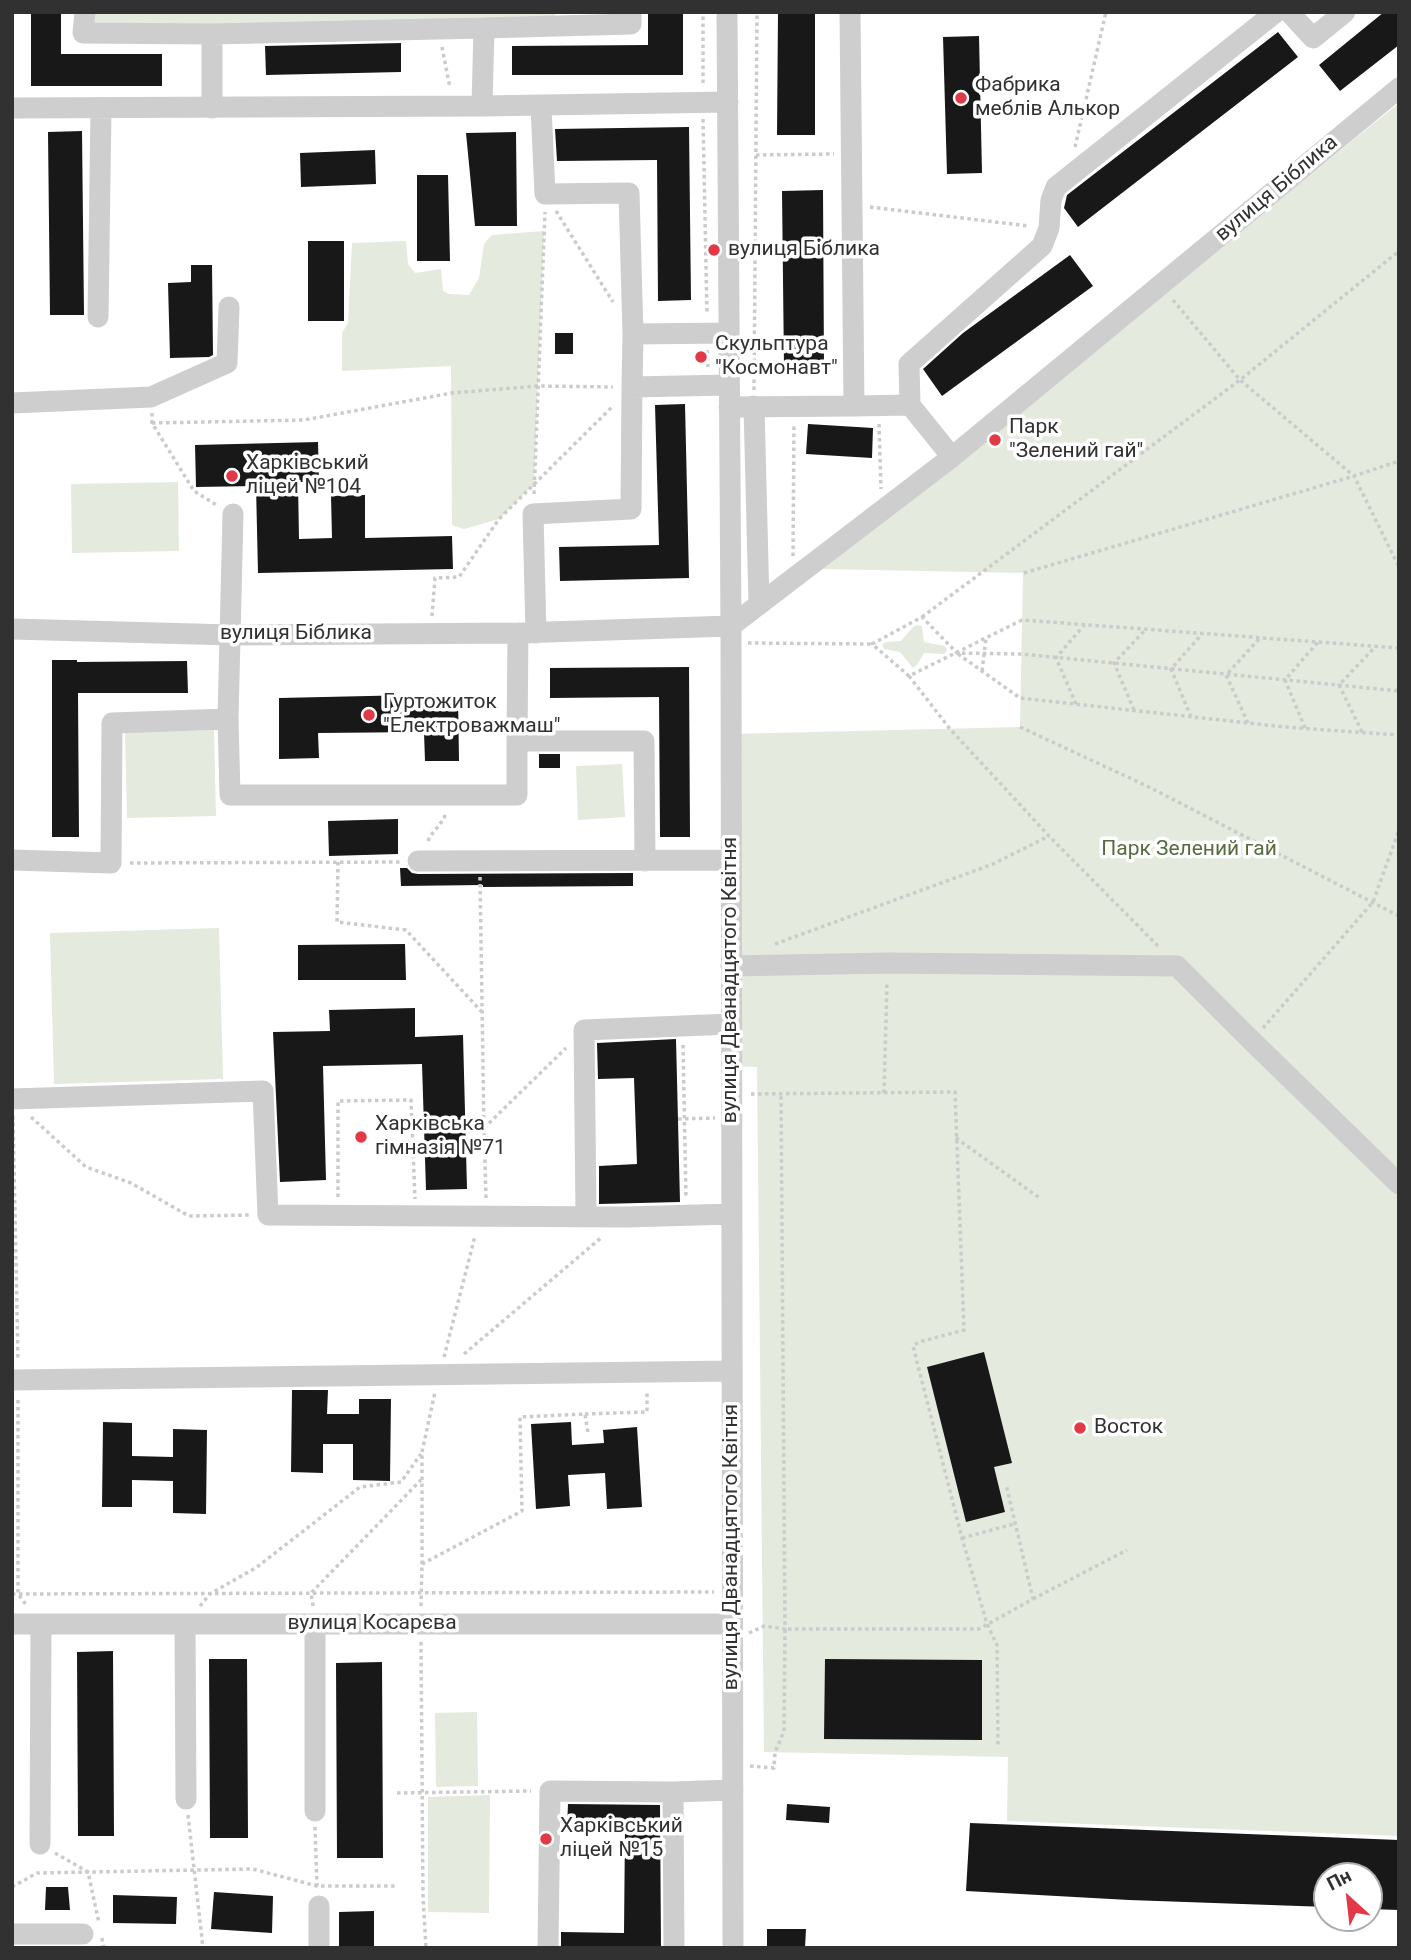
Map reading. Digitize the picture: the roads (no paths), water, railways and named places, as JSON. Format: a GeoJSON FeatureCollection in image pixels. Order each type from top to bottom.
{"type":"FeatureCollection","features":[{"type":"Feature","properties":{"kind":"street"},"geometry":{"type":"LineString","coordinates":[[85,12],[83,33],[212,34],[631,24],[631,12]]}},
{"type":"Feature","properties":{"kind":"street","name":"вулиця Дванадцятого Квітня"},"geometry":{"type":"LineString","coordinates":[[727,12],[732,1371],[740,1628],[733,1790],[733,1948]]}},
{"type":"Feature","properties":{"kind":"street"},"geometry":{"type":"LineString","coordinates":[[850,12],[854,406]]}},
{"type":"Feature","properties":{"kind":"street"},"geometry":{"type":"LineString","coordinates":[[952,457],[910,405],[909,364],[1042,246],[1049,228],[1051,200],[1056,187],[1276,12]]}},
{"type":"Feature","properties":{"kind":"street"},"geometry":{"type":"LineString","coordinates":[[1289,12],[1313,38],[1345,12]]}},
{"type":"Feature","properties":{"kind":"street"},"geometry":{"type":"LineString","coordinates":[[482,106],[484,28]]}},
{"type":"Feature","properties":{"kind":"street"},"geometry":{"type":"LineString","coordinates":[[212,34],[212,108]]}},
{"type":"Feature","properties":{"kind":"street","name":"вулиця Біблика"},"geometry":{"type":"LineString","coordinates":[[12,629],[231,635],[527,633],[731,626],[952,457],[1399,88]]}},
{"type":"Feature","properties":{"kind":"street"},"geometry":{"type":"LineString","coordinates":[[12,108],[541,106],[728,102]]}},
{"type":"Feature","properties":{"kind":"street"},"geometry":{"type":"LineString","coordinates":[[233,514],[228,719],[230,795],[517,795],[517,741],[527,633],[533,514],[631,509],[633,334],[629,193],[545,194],[541,106]]}},
{"type":"Feature","properties":{"kind":"street"},"geometry":{"type":"LineString","coordinates":[[98,317],[101,109]]}},
{"type":"Feature","properties":{"kind":"street"},"geometry":{"type":"LineString","coordinates":[[12,403],[151,397],[227,363],[229,307]]}},
{"type":"Feature","properties":{"kind":"street"},"geometry":{"type":"LineString","coordinates":[[633,334],[729,333]]}},
{"type":"Feature","properties":{"kind":"street"},"geometry":{"type":"LineString","coordinates":[[632,387],[729,384]]}},
{"type":"Feature","properties":{"kind":"street"},"geometry":{"type":"LineString","coordinates":[[729,407],[910,405]]}},
{"type":"Feature","properties":{"kind":"street"},"geometry":{"type":"LineString","coordinates":[[754,406],[760,604]]}},
{"type":"Feature","properties":{"kind":"street"},"geometry":{"type":"LineString","coordinates":[[12,860],[111,863],[112,723],[228,719]]}},
{"type":"Feature","properties":{"kind":"street"},"geometry":{"type":"LineString","coordinates":[[517,741],[644,741],[645,861]]}},
{"type":"Feature","properties":{"kind":"street"},"geometry":{"type":"LineString","coordinates":[[421,861],[731,860]]}},
{"type":"Feature","properties":{"kind":"street"},"geometry":{"type":"LineString","coordinates":[[731,966],[888,963],[1177,966],[1399,1184]]}},
{"type":"Feature","properties":{"kind":"street"},"geometry":{"type":"LineString","coordinates":[[586,1216],[584,1030],[731,1024]]}},
{"type":"Feature","properties":{"kind":"street"},"geometry":{"type":"LineString","coordinates":[[13,1099],[263,1091],[268,1214],[732,1214]]}},
{"type":"Feature","properties":{"kind":"street"},"geometry":{"type":"LineString","coordinates":[[15,1380],[732,1371]]}},
{"type":"Feature","properties":{"kind":"street","name":"вулиця Косарєва"},"geometry":{"type":"LineString","coordinates":[[12,1624],[421,1624],[740,1628]]}},
{"type":"Feature","properties":{"kind":"street"},"geometry":{"type":"LineString","coordinates":[[40,1844],[41,1624]]}},
{"type":"Feature","properties":{"kind":"street"},"geometry":{"type":"LineString","coordinates":[[185,1624],[187,1799]]}},
{"type":"Feature","properties":{"kind":"street"},"geometry":{"type":"LineString","coordinates":[[314,1811],[315,1624]]}},
{"type":"Feature","properties":{"kind":"street"},"geometry":{"type":"LineString","coordinates":[[548,1948],[550,1791],[733,1790]]}},
{"type":"Feature","properties":{"kind":"street"},"geometry":{"type":"LineString","coordinates":[[673,1792],[674,1948]]}},
{"type":"Feature","properties":{"kind":"street"},"geometry":{"type":"LineString","coordinates":[[318,1896],[319,1948]]}},
{"type":"Feature","properties":{"kind":"street"},"geometry":{"type":"LineString","coordinates":[[12,1934],[83,1934]]}},
{"type":"Feature","properties":{"kind":"place","name":"Фабрика меблів Алькор"},"geometry":{"type":"Point","coordinates":[961,98]}},
{"type":"Feature","properties":{"kind":"place","name":"вулиця Біблика"},"geometry":{"type":"Point","coordinates":[714,250]}},
{"type":"Feature","properties":{"kind":"place","name":"Скульптура \"Космонавт\""},"geometry":{"type":"Point","coordinates":[701,357]}},
{"type":"Feature","properties":{"kind":"place","name":"Парк \"Зелений гай\""},"geometry":{"type":"Point","coordinates":[995,440]}},
{"type":"Feature","properties":{"kind":"place","name":"Харківський ліцей №104"},"geometry":{"type":"Point","coordinates":[232,476]}},
{"type":"Feature","properties":{"kind":"place","name":"Гуртожиток \"Електроважмаш\""},"geometry":{"type":"Point","coordinates":[369,715]}},
{"type":"Feature","properties":{"kind":"place","name":"Харківська гімназія №71"},"geometry":{"type":"Point","coordinates":[361,1137]}},
{"type":"Feature","properties":{"kind":"place","name":"Восток"},"geometry":{"type":"Point","coordinates":[1080,1428]}},
{"type":"Feature","properties":{"kind":"place","name":"Харківський ліцей №15"},"geometry":{"type":"Point","coordinates":[546,1839]}},
{"type":"Feature","properties":{"kind":"park label","name":"Парк Зелений гай"},"geometry":{"type":"Point","coordinates":[1189,850]}}]}
